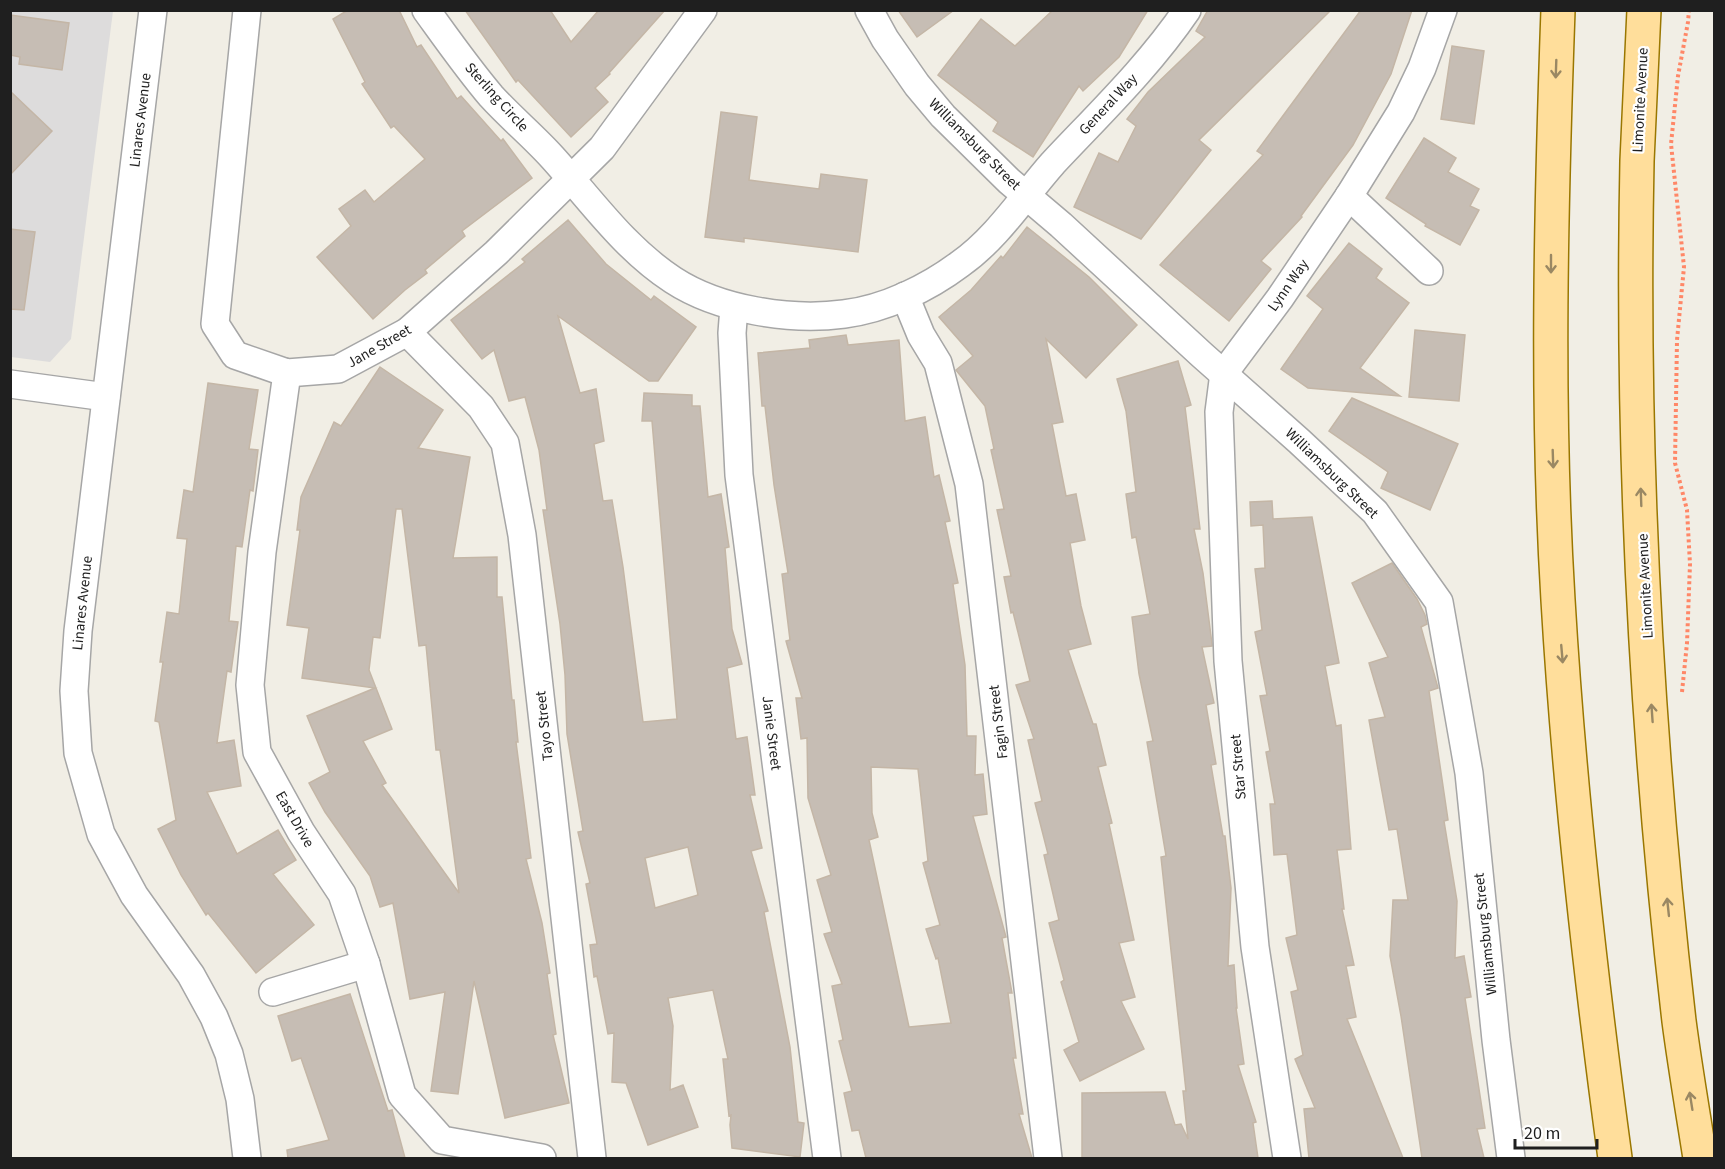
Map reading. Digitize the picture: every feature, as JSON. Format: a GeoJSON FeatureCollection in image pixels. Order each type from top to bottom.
{"type":"FeatureCollection","features":[{"type":"Feature","properties":{"kind":"main road"},"geometry":{"type":"LineString","coordinates":[[1558,10],[1551,210],[1552,434],[1558,600],[1578,855],[1615,1158]]}},
{"type":"Feature","properties":{"kind":"main road","name":"Limonite Avenue"},"geometry":{"type":"LineString","coordinates":[[1644,10],[1637,160],[1636,391],[1646,621],[1660,823],[1679,1023],[1700,1158]]}},
{"type":"Feature","properties":{"kind":"street","name":"Linares Avenue"},"geometry":{"type":"LineString","coordinates":[[153,10],[78,631],[74,691],[78,753],[101,834],[134,895],[191,975],[214,1017],[229,1054],[240,1099],[247,1158]]}},
{"type":"Feature","properties":{"kind":"street","name":"Jane Street"},"geometry":{"type":"LineString","coordinates":[[247,10],[215,324],[235,355],[287,373],[338,369],[408,332],[496,254],[602,148],[703,10]]}},
{"type":"Feature","properties":{"kind":"street","name":"Sterling Circle"},"geometry":{"type":"LineString","coordinates":[[426,10],[491,96],[539,142],[614,230],[673,279],[707,299],[734,307]]}},
{"type":"Feature","properties":{"kind":"street","name":"Williamsburg Street"},"geometry":{"type":"LineString","coordinates":[[869,10],[885,39],[917,85],[943,116],[1009,181],[1224,373],[1375,512],[1439,602],[1469,773],[1496,1040],[1511,1158]]}},
{"type":"Feature","properties":{"kind":"street","name":"General Way"},"geometry":{"type":"LineString","coordinates":[[734,307],[793,314],[845,314],[876,307],[934,282],[962,263],[990,238],[1027,196],[1039,178],[1167,40],[1187,10]]}},
{"type":"Feature","properties":{"kind":"street","name":"Lynn Way"},"geometry":{"type":"LineString","coordinates":[[1224,373],[1280,298],[1349,196],[1401,112],[1422,68],[1443,10]]}},
{"type":"Feature","properties":{"kind":"street"},"geometry":{"type":"LineString","coordinates":[[1349,196],[1429,270]]}},
{"type":"Feature","properties":{"kind":"street","name":"Fagin Street"},"geometry":{"type":"LineString","coordinates":[[905,296],[921,335],[938,363],[969,484],[1048,1158]]}},
{"type":"Feature","properties":{"kind":"street","name":"Janie Street"},"geometry":{"type":"LineString","coordinates":[[734,307],[732,333],[739,475],[826,1158]]}},
{"type":"Feature","properties":{"kind":"street","name":"Tayo Street"},"geometry":{"type":"LineString","coordinates":[[408,332],[481,407],[505,443],[522,535],[592,1158]]}},
{"type":"Feature","properties":{"kind":"street","name":"East Drive"},"geometry":{"type":"LineString","coordinates":[[287,373],[262,552],[249,685],[257,752],[301,832],[342,894],[366,964],[402,1095],[442,1140],[542,1158]]}},
{"type":"Feature","properties":{"kind":"street","name":"Star Street"},"geometry":{"type":"LineString","coordinates":[[1224,373],[1219,412],[1228,660],[1255,947],[1287,1158]]}},
{"type":"Feature","properties":{"kind":"street"},"geometry":{"type":"LineString","coordinates":[[10,384],[106,397]]}},
{"type":"Feature","properties":{"kind":"street"},"geometry":{"type":"LineString","coordinates":[[273,992],[366,964]]}},
{"type":"Feature","properties":{"kind":"path"},"geometry":{"type":"LineString","coordinates":[[1681,702],[1688,643],[1690,564],[1687,510],[1675,463],[1677,340],[1684,267],[1671,144],[1678,76],[1689,10]]}},
{"type":"Feature","properties":{"kind":"shaded area"},"geometry":{"type":"Polygon","coordinates":[[[11,11],[113,11],[71,339],[50,362],[11,357],[11,11]]]}},
{"type":"Feature","properties":{"kind":"building"},"geometry":{"type":"Polygon","coordinates":[[[348,10],[399,10],[417,47],[421,45],[457,99],[461,96],[501,141],[503,139],[532,178],[462,231],[465,236],[425,270],[427,273],[373,319],[317,257],[351,226],[339,209],[365,190],[374,202],[425,159],[394,126],[391,128],[362,84],[365,82],[333,19],[348,10]]]}},
{"type":"Feature","properties":{"kind":"building"},"geometry":{"type":"Polygon","coordinates":[[[465,10],[550,10],[571,42],[599,10],[665,10],[610,74],[595,88],[608,102],[571,137],[518,80],[516,82],[465,10]]]}},
{"type":"Feature","properties":{"kind":"building"},"geometry":{"type":"Polygon","coordinates":[[[898,10],[954,10],[917,37],[898,10]]]}},
{"type":"Feature","properties":{"kind":"building"},"geometry":{"type":"Polygon","coordinates":[[[1053,10],[1148,10],[1119,57],[1083,91],[1079,86],[1033,157],[993,131],[998,122],[938,75],[981,19],[1015,46],[1053,10]]]}},
{"type":"Feature","properties":{"kind":"building"},"geometry":{"type":"Polygon","coordinates":[[[1208,10],[1331,10],[1199,140],[1211,150],[1141,239],[1074,207],[1099,153],[1118,162],[1136,126],[1127,119],[1148,92],[1205,37],[1196,31],[1208,10]]]}},
{"type":"Feature","properties":{"kind":"building"},"geometry":{"type":"Polygon","coordinates":[[[1361,10],[1412,10],[1391,74],[1353,145],[1302,217],[1261,261],[1271,269],[1229,321],[1160,265],[1263,155],[1257,151],[1361,10]]]}},
{"type":"Feature","properties":{"kind":"building"},"geometry":{"type":"Polygon","coordinates":[[[10,15],[69,23],[62,70],[19,64],[20,57],[10,55],[10,15]]]}},
{"type":"Feature","properties":{"kind":"building"},"geometry":{"type":"Polygon","coordinates":[[[1452,46],[1484,51],[1474,124],[1441,119],[1452,46]]]}},
{"type":"Feature","properties":{"kind":"building"},"geometry":{"type":"Polygon","coordinates":[[[10,91],[52,131],[10,175],[10,91]]]}},
{"type":"Feature","properties":{"kind":"building"},"geometry":{"type":"Polygon","coordinates":[[[721,112],[757,117],[749,180],[819,189],[821,174],[867,180],[858,252],[744,238],[744,242],[705,237],[721,112]]]}},
{"type":"Feature","properties":{"kind":"building"},"geometry":{"type":"Polygon","coordinates":[[[1424,138],[1456,158],[1448,172],[1479,189],[1470,206],[1479,210],[1460,245],[1425,226],[1426,224],[1386,198],[1424,138]]]}},
{"type":"Feature","properties":{"kind":"building"},"geometry":{"type":"Polygon","coordinates":[[[568,220],[606,264],[651,300],[654,296],[696,327],[658,381],[649,381],[558,316],[580,393],[596,389],[604,441],[594,444],[603,501],[612,500],[643,722],[677,719],[652,421],[642,421],[644,393],[692,395],[692,406],[700,406],[708,497],[721,494],[729,547],[725,548],[732,629],[742,664],[727,668],[736,739],[747,737],[755,795],[750,795],[762,848],[751,851],[768,911],[764,912],[790,1047],[798,1122],[804,1123],[800,1157],[732,1148],[731,1115],[729,1116],[723,1059],[728,1059],[713,990],[668,998],[673,1026],[670,1090],[683,1085],[698,1127],[648,1145],[626,1083],[612,1082],[614,1033],[608,1034],[597,976],[594,977],[590,945],[597,944],[586,884],[590,883],[578,832],[583,831],[567,734],[560,624],[543,510],[547,510],[539,450],[525,397],[509,401],[494,350],[482,359],[451,320],[525,262],[522,259],[568,220]],[[688,847],[645,858],[655,908],[698,895],[688,847]]]}},
{"type":"Feature","properties":{"kind":"building"},"geometry":{"type":"Polygon","coordinates":[[[1027,227],[1089,277],[1137,325],[1086,378],[1046,339],[1063,422],[1052,424],[1066,496],[1076,494],[1085,540],[1070,543],[1081,606],[1091,644],[1068,650],[1093,724],[1096,724],[1106,765],[1098,767],[1112,823],[1109,824],[1134,940],[1119,943],[1135,997],[1121,1001],[1144,1049],[1080,1081],[1064,1050],[1079,1042],[1061,982],[1064,980],[1049,923],[1059,920],[1044,855],[1048,854],[1035,803],[1042,801],[1028,740],[1034,739],[1016,685],[1030,681],[1013,612],[1011,613],[1004,577],[1011,576],[997,510],[1004,509],[991,450],[994,449],[985,406],[956,370],[973,356],[939,317],[971,290],[1001,256],[1003,258],[1027,227]]]}},
{"type":"Feature","properties":{"kind":"building"},"geometry":{"type":"Polygon","coordinates":[[[10,229],[35,232],[24,310],[10,309],[10,229]]]}},
{"type":"Feature","properties":{"kind":"building"},"geometry":{"type":"Polygon","coordinates":[[[1349,243],[1382,269],[1376,278],[1409,303],[1360,368],[1400,396],[1308,388],[1281,369],[1323,309],[1307,296],[1349,243]]]}},
{"type":"Feature","properties":{"kind":"building"},"geometry":{"type":"Polygon","coordinates":[[[1415,330],[1465,335],[1459,401],[1409,397],[1415,330]]]}},
{"type":"Feature","properties":{"kind":"building"},"geometry":{"type":"Polygon","coordinates":[[[846,335],[848,345],[899,340],[905,421],[925,417],[934,477],[939,475],[950,521],[945,522],[958,583],[953,584],[965,665],[967,736],[976,736],[975,775],[983,774],[987,814],[973,816],[1006,937],[1002,938],[1012,993],[1008,993],[1016,1058],[1013,1058],[1023,1114],[1019,1114],[1032,1158],[866,1158],[859,1130],[852,1131],[844,1093],[852,1091],[839,1041],[843,1040],[832,986],[842,984],[824,934],[832,932],[817,880],[831,875],[808,798],[807,738],[801,739],[796,698],[802,698],[786,641],[790,640],[782,574],[788,573],[774,485],[765,406],[762,406],[758,353],[810,348],[809,340],[846,335]],[[871,767],[872,813],[878,837],[869,840],[909,1027],[951,1023],[938,958],[936,959],[926,929],[940,925],[923,863],[928,861],[918,769],[871,767]]]}},
{"type":"Feature","properties":{"kind":"building"},"geometry":{"type":"Polygon","coordinates":[[[1178,361],[1191,405],[1185,407],[1200,529],[1194,529],[1203,573],[1212,644],[1212,646],[1202,647],[1214,703],[1206,705],[1216,764],[1211,765],[1223,836],[1225,836],[1231,888],[1228,966],[1234,965],[1236,1008],[1244,1064],[1238,1065],[1256,1122],[1253,1123],[1258,1158],[1082,1158],[1082,1093],[1165,1092],[1175,1125],[1181,1124],[1188,1139],[1183,1091],[1186,1091],[1161,857],[1166,856],[1147,742],[1153,741],[1139,674],[1132,617],[1150,614],[1136,537],[1132,538],[1126,494],[1136,492],[1126,411],[1117,379],[1178,361]]]}},
{"type":"Feature","properties":{"kind":"building"},"geometry":{"type":"Polygon","coordinates":[[[380,367],[443,410],[418,448],[470,457],[453,558],[497,557],[497,597],[502,597],[512,700],[514,700],[518,742],[516,742],[531,858],[526,859],[542,923],[556,1034],[553,1035],[569,1103],[505,1118],[474,981],[458,1094],[431,1091],[445,992],[410,999],[393,903],[380,907],[370,876],[325,812],[309,783],[330,772],[307,716],[375,688],[302,678],[309,628],[287,625],[300,530],[297,530],[301,497],[334,422],[341,426],[380,367]],[[396,509],[380,638],[373,637],[369,670],[392,729],[363,741],[386,783],[382,785],[459,893],[440,750],[436,750],[426,645],[419,646],[402,509],[396,509]]]}},
{"type":"Feature","properties":{"kind":"building"},"geometry":{"type":"Polygon","coordinates":[[[208,383],[258,390],[249,449],[258,450],[242,547],[236,546],[229,621],[238,622],[231,672],[227,671],[217,743],[234,740],[241,786],[207,792],[237,854],[278,830],[296,860],[273,874],[314,925],[256,973],[208,913],[206,915],[181,875],[158,829],[176,820],[159,722],[155,721],[167,612],[179,614],[187,539],[177,538],[184,490],[193,492],[208,383]]]}},
{"type":"Feature","properties":{"kind":"building"},"geometry":{"type":"Polygon","coordinates":[[[1352,398],[1458,444],[1430,510],[1381,488],[1388,472],[1329,431],[1352,398]]]}},
{"type":"Feature","properties":{"kind":"building"},"geometry":{"type":"Polygon","coordinates":[[[1272,501],[1273,519],[1312,517],[1339,663],[1325,666],[1336,726],[1341,725],[1351,849],[1337,850],[1344,909],[1342,909],[1354,965],[1346,966],[1356,1017],[1347,1019],[1403,1158],[1309,1158],[1304,1109],[1315,1108],[1295,1059],[1303,1055],[1291,992],[1298,990],[1286,938],[1297,935],[1287,854],[1274,855],[1270,804],[1275,804],[1266,752],[1270,751],[1260,696],[1267,695],[1255,632],[1262,630],[1255,569],[1265,568],[1263,525],[1251,526],[1250,502],[1272,501]]]}},
{"type":"Feature","properties":{"kind":"building"},"geometry":{"type":"Polygon","coordinates":[[[1392,563],[1417,599],[1425,615],[1427,624],[1421,627],[1438,688],[1429,691],[1448,820],[1444,821],[1457,901],[1455,958],[1464,956],[1471,997],[1465,998],[1485,1128],[1477,1129],[1484,1158],[1422,1158],[1390,956],[1393,900],[1408,900],[1397,829],[1389,830],[1369,720],[1385,717],[1369,663],[1388,657],[1352,583],[1392,563]]]}},
{"type":"Feature","properties":{"kind":"building"},"geometry":{"type":"Polygon","coordinates":[[[350,994],[388,1111],[392,1110],[405,1158],[288,1158],[287,1150],[329,1140],[301,1058],[292,1061],[278,1016],[350,994]]]}}]}
